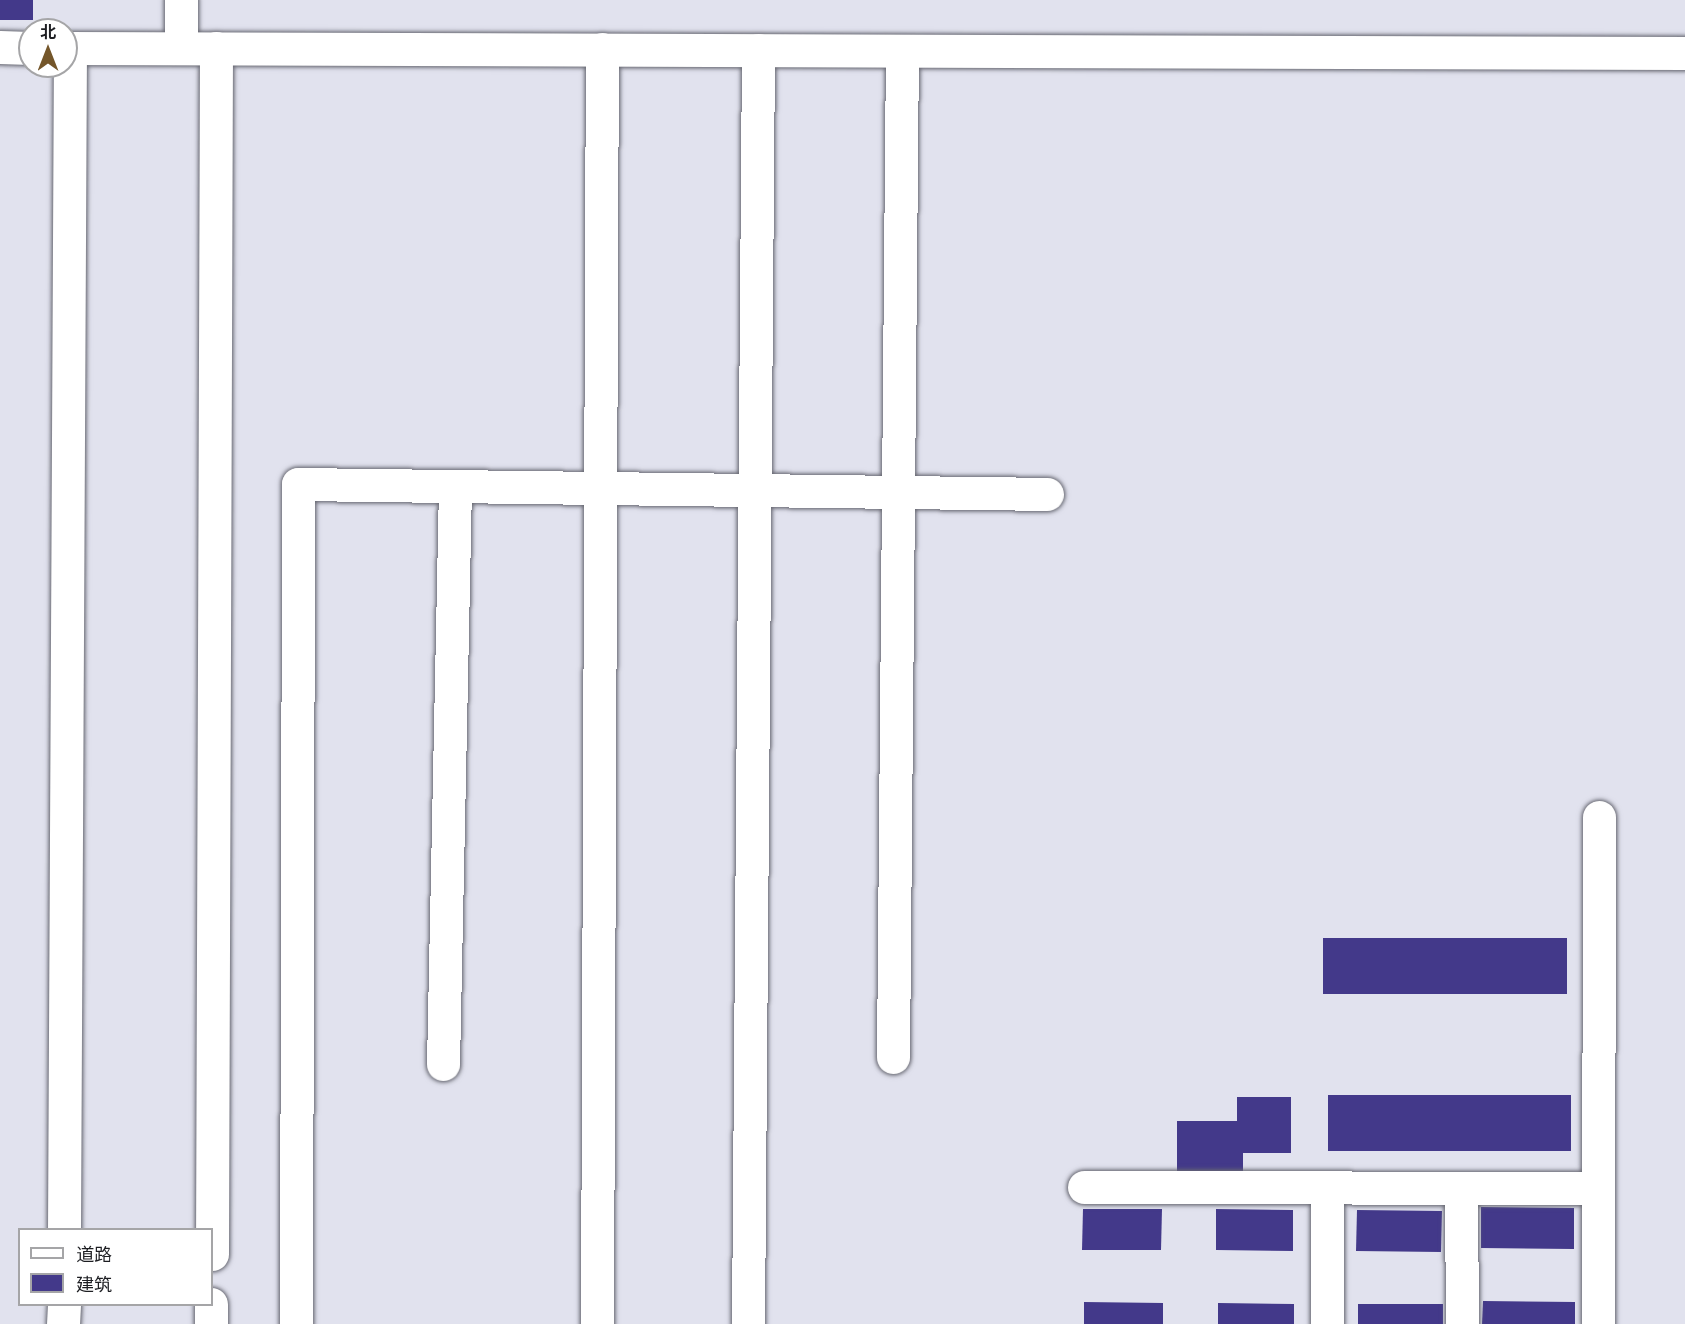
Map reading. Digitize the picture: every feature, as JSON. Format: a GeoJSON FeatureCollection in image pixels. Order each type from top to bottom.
{"type":"FeatureCollection","features":[{"type":"Feature","properties":{"kind":"street"},"geometry":{"type":"LineString","coordinates":[[181,0],[181,48]]}},
{"type":"Feature","properties":{"kind":"street"},"geometry":{"type":"LineString","coordinates":[[0,47],[18,48]]}},
{"type":"Feature","properties":{"kind":"street"},"geometry":{"type":"LineString","coordinates":[[78,48],[1685,53]]}},
{"type":"Feature","properties":{"kind":"street"},"geometry":{"type":"LineString","coordinates":[[212,1228],[216,48]]}},
{"type":"Feature","properties":{"kind":"street"},"geometry":{"type":"LineString","coordinates":[[597,1324],[602,49]]}},
{"type":"Feature","properties":{"kind":"street"},"geometry":{"type":"LineString","coordinates":[[748,1324],[759,50]]}},
{"type":"Feature","properties":{"kind":"street"},"geometry":{"type":"LineString","coordinates":[[893,1057],[902,51]]}},
{"type":"Feature","properties":{"kind":"street"},"geometry":{"type":"LineString","coordinates":[[64,1228],[68,78]]}},
{"type":"Feature","properties":{"kind":"street"},"geometry":{"type":"LineString","coordinates":[[296,1324],[298,484],[1047,494]]}},
{"type":"Feature","properties":{"kind":"street"},"geometry":{"type":"LineString","coordinates":[[442,1064],[455,486]]}},
{"type":"Feature","properties":{"kind":"street"},"geometry":{"type":"LineString","coordinates":[[1598,1324],[1599,817]]}},
{"type":"Feature","properties":{"kind":"street"},"geometry":{"type":"LineString","coordinates":[[1084,1186],[1598,1188]]}},
{"type":"Feature","properties":{"kind":"street"},"geometry":{"type":"LineString","coordinates":[[1327,1188],[1327,1324]]}},
{"type":"Feature","properties":{"kind":"street"},"geometry":{"type":"LineString","coordinates":[[1461,1188],[1462,1324]]}},
{"type":"Feature","properties":{"kind":"street"},"geometry":{"type":"LineString","coordinates":[[63,1306],[63,1324]]}},
{"type":"Feature","properties":{"kind":"street"},"geometry":{"type":"LineString","coordinates":[[211,1306],[211,1324]]}},
{"type":"Feature","properties":{"kind":"building"},"geometry":{"type":"Polygon","coordinates":[[[0,0],[33,0],[33,18],[0,20],[0,0]]]}},
{"type":"Feature","properties":{"kind":"building"},"geometry":{"type":"Polygon","coordinates":[[[1323,938],[1567,938],[1567,994],[1323,994],[1323,938]]]}},
{"type":"Feature","properties":{"kind":"building"},"geometry":{"type":"Polygon","coordinates":[[[1328,1095],[1571,1095],[1571,1151],[1328,1151],[1328,1095]]]}},
{"type":"Feature","properties":{"kind":"building"},"geometry":{"type":"Polygon","coordinates":[[[1237,1097],[1291,1097],[1291,1153],[1243,1153],[1243,1172],[1177,1172],[1177,1121],[1237,1121],[1237,1097]]]}},
{"type":"Feature","properties":{"kind":"building"},"geometry":{"type":"Polygon","coordinates":[[[1481,1207],[1574,1208],[1574,1249],[1481,1248],[1481,1207]]]}},
{"type":"Feature","properties":{"kind":"building"},"geometry":{"type":"Polygon","coordinates":[[[1083,1209],[1162,1209],[1161,1250],[1082,1250],[1083,1209]]]}},
{"type":"Feature","properties":{"kind":"building"},"geometry":{"type":"Polygon","coordinates":[[[1216,1209],[1293,1210],[1293,1251],[1216,1250],[1216,1209]]]}},
{"type":"Feature","properties":{"kind":"building"},"geometry":{"type":"Polygon","coordinates":[[[1357,1210],[1442,1211],[1441,1252],[1356,1251],[1357,1210]]]}},
{"type":"Feature","properties":{"kind":"building"},"geometry":{"type":"Polygon","coordinates":[[[1483,1301],[1575,1302],[1575,1324],[1482,1324],[1483,1301]]]}},
{"type":"Feature","properties":{"kind":"building"},"geometry":{"type":"Polygon","coordinates":[[[1084,1302],[1163,1303],[1163,1324],[1084,1324],[1084,1302]]]}},
{"type":"Feature","properties":{"kind":"building"},"geometry":{"type":"Polygon","coordinates":[[[1218,1303],[1294,1304],[1294,1324],[1218,1324],[1218,1303]]]}},
{"type":"Feature","properties":{"kind":"building"},"geometry":{"type":"Polygon","coordinates":[[[1358,1304],[1443,1304],[1443,1324],[1358,1324],[1358,1304]]]}}]}
